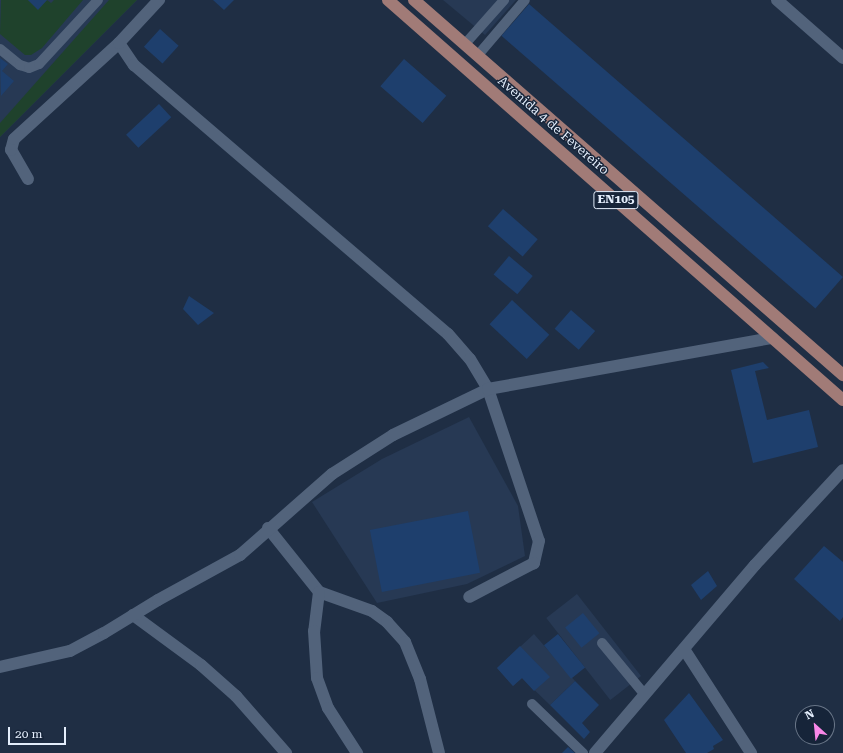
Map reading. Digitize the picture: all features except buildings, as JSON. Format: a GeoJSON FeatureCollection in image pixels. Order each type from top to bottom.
{"type":"FeatureCollection","features":[{"type":"Feature","properties":{"kind":"main road","name":"Avenida 4 de Fevereiro"},"geometry":{"type":"LineString","coordinates":[[388,0],[843,400]]}},
{"type":"Feature","properties":{"kind":"main road","name":"Avenida 4 de Fevereiro"},"geometry":{"type":"LineString","coordinates":[[414,0],[843,375]]}},
{"type":"Feature","properties":{"kind":"street"},"geometry":{"type":"LineString","coordinates":[[28,179],[11,150],[14,139],[119,43],[159,0]]}},
{"type":"Feature","properties":{"kind":"street"},"geometry":{"type":"LineString","coordinates":[[777,0],[843,58]]}},
{"type":"Feature","properties":{"kind":"street"},"geometry":{"type":"LineString","coordinates":[[119,43],[134,65],[448,334],[470,359],[488,389],[539,541],[534,563],[469,597]]}},
{"type":"Feature","properties":{"kind":"street"},"geometry":{"type":"LineString","coordinates":[[0,667],[70,650],[240,555],[268,528],[332,474],[393,435],[488,389],[772,338]]}},
{"type":"Feature","properties":{"kind":"street"},"geometry":{"type":"LineString","coordinates":[[595,753],[755,565],[843,470]]}},
{"type":"Feature","properties":{"kind":"street"},"geometry":{"type":"LineString","coordinates":[[268,528],[319,592],[372,611],[387,622],[405,642],[420,679],[439,753]]}},
{"type":"Feature","properties":{"kind":"street"},"geometry":{"type":"LineString","coordinates":[[319,592],[314,631],[317,678],[328,708],[357,753]]}},
{"type":"Feature","properties":{"kind":"street"},"geometry":{"type":"LineString","coordinates":[[133,615],[202,664],[236,696],[286,753]]}},
{"type":"Feature","properties":{"kind":"street"},"geometry":{"type":"LineString","coordinates":[[684,649],[751,753]]}},
{"type":"Feature","properties":{"kind":"lane"},"geometry":{"type":"LineString","coordinates":[[0,49],[20,65],[29,68],[39,64],[98,0]]}},
{"type":"Feature","properties":{"kind":"lane"},"geometry":{"type":"LineString","coordinates":[[465,44],[504,0]]}},
{"type":"Feature","properties":{"kind":"lane"},"geometry":{"type":"LineString","coordinates":[[478,55],[525,0]]}},
{"type":"Feature","properties":{"kind":"lane"},"geometry":{"type":"LineString","coordinates":[[602,643],[645,695]]}},
{"type":"Feature","properties":{"kind":"lane"},"geometry":{"type":"LineString","coordinates":[[532,704],[583,753]]}},
{"type":"Feature","properties":{"kind":"shaded area"},"geometry":{"type":"Polygon","coordinates":[[[0,0],[137,0],[0,137],[0,0]]]}},
{"type":"Feature","properties":{"kind":"shaded area"},"geometry":{"type":"Polygon","coordinates":[[[443,0],[516,0],[485,35],[443,0]]]}},
{"type":"Feature","properties":{"kind":"shaded area"},"geometry":{"type":"Polygon","coordinates":[[[469,417],[518,506],[525,556],[467,584],[377,603],[312,502],[382,459],[469,417]]]}},
{"type":"Feature","properties":{"kind":"shaded area"},"geometry":{"type":"Polygon","coordinates":[[[577,594],[641,676],[610,700],[546,618],[577,594]]]}},
{"type":"Feature","properties":{"kind":"shaded area"},"geometry":{"type":"Polygon","coordinates":[[[534,634],[575,681],[550,705],[522,678],[513,686],[497,668],[534,634]]]}},
{"type":"Feature","properties":{"kind":"green space"},"geometry":{"type":"Polygon","coordinates":[[[1,0],[28,0],[38,9],[47,0],[51,3],[54,0],[83,0],[42,48],[31,55],[25,55],[0,34],[1,0]]]}},
{"type":"Feature","properties":{"kind":"green space"},"geometry":{"type":"Polygon","coordinates":[[[109,0],[137,0],[0,137],[0,123],[109,0]]]}}]}
